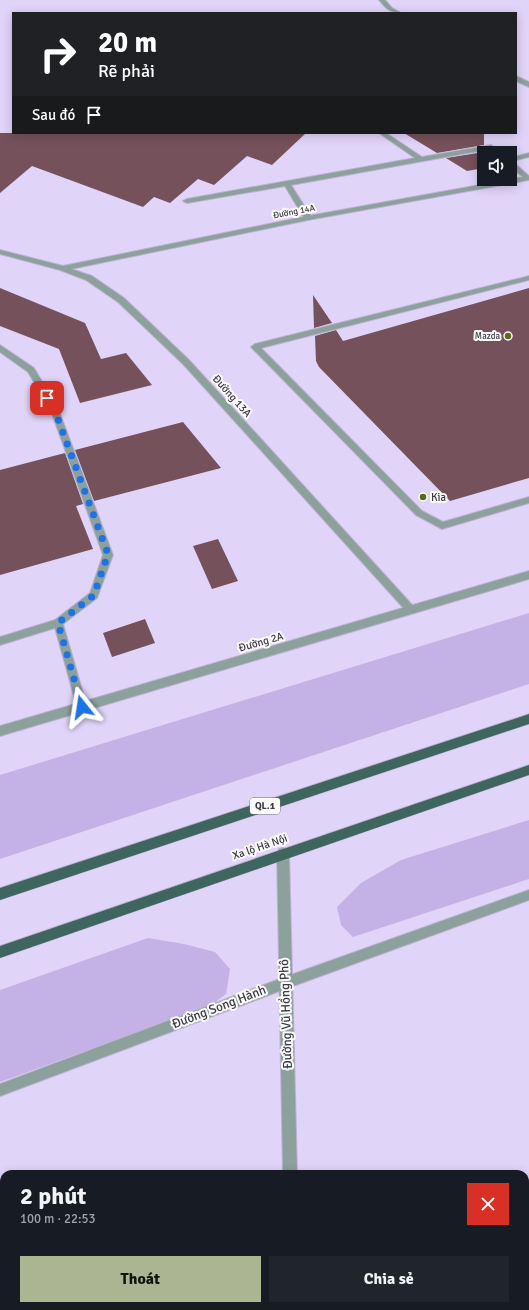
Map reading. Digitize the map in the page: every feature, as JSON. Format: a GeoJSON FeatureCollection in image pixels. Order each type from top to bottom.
{"type":"FeatureCollection","features":[{"type":"Feature","properties":{"kind":"highway","name":"QL.1"},"geometry":{"type":"LineString","coordinates":[[0,894],[529,719]]}},
{"type":"Feature","properties":{"kind":"highway","name":"Xa lộ Hà Nội"},"geometry":{"type":"LineString","coordinates":[[0,952],[283,853],[529,770]]}},
{"type":"Feature","properties":{"kind":"street"},"geometry":{"type":"LineString","coordinates":[[382,0],[396,12]]}},
{"type":"Feature","properties":{"kind":"street"},"geometry":{"type":"LineString","coordinates":[[517,79],[529,86]]}},
{"type":"Feature","properties":{"kind":"street"},"geometry":{"type":"LineString","coordinates":[[383,134],[422,160]]}},
{"type":"Feature","properties":{"kind":"street"},"geometry":{"type":"LineString","coordinates":[[187,201],[477,150]]}},
{"type":"Feature","properties":{"kind":"street"},"geometry":{"type":"LineString","coordinates":[[517,159],[529,156]]}},
{"type":"Feature","properties":{"kind":"street"},"geometry":{"type":"LineString","coordinates":[[517,169],[528,178]]}},
{"type":"Feature","properties":{"kind":"street","name":"Đường 14A"},"geometry":{"type":"LineString","coordinates":[[63,268],[308,218],[528,178]]}},
{"type":"Feature","properties":{"kind":"street"},"geometry":{"type":"LineString","coordinates":[[287,183],[308,218]]}},
{"type":"Feature","properties":{"kind":"street","name":"Đường 13A"},"geometry":{"type":"LineString","coordinates":[[0,252],[63,268],[89,278],[121,300],[186,362],[412,610]]}},
{"type":"Feature","properties":{"kind":"street"},"geometry":{"type":"LineString","coordinates":[[529,278],[255,346],[419,513],[442,526],[529,500]]}},
{"type":"Feature","properties":{"kind":"street"},"geometry":{"type":"LineString","coordinates":[[0,348],[31,370],[55,411],[108,554],[94,595],[58,623],[0,641]]}},
{"type":"Feature","properties":{"kind":"street","name":"Đường 2A"},"geometry":{"type":"LineString","coordinates":[[0,731],[529,575]]}},
{"type":"Feature","properties":{"kind":"street"},"geometry":{"type":"LineString","coordinates":[[58,623],[82,707]]}},
{"type":"Feature","properties":{"kind":"street","name":"Đường Vũ Hồng Phô"},"geometry":{"type":"LineString","coordinates":[[283,853],[290,1170]]}},
{"type":"Feature","properties":{"kind":"street","name":"Đường Song Hành"},"geometry":{"type":"LineString","coordinates":[[0,1090],[285,982],[529,895]]}},
{"type":"Feature","properties":{"kind":"shaded area"},"geometry":{"type":"Polygon","coordinates":[[[529,613],[529,684],[0,859],[0,775],[529,613]]]}},
{"type":"Feature","properties":{"kind":"shaded area"},"geometry":{"type":"Polygon","coordinates":[[[529,820],[529,879],[353,937],[341,925],[337,907],[361,883],[401,860],[529,820]]]}},
{"type":"Feature","properties":{"kind":"shaded area"},"geometry":{"type":"Polygon","coordinates":[[[148,938],[184,944],[215,952],[230,969],[226,994],[210,1006],[0,1082],[0,990],[148,938]]]}},
{"type":"Feature","properties":{"kind":"building"},"geometry":{"type":"Polygon","coordinates":[[[0,133],[305,134],[272,165],[247,156],[214,185],[198,179],[170,203],[154,197],[143,207],[32,166],[0,193],[0,133]]]}},
{"type":"Feature","properties":{"kind":"building"},"geometry":{"type":"Polygon","coordinates":[[[406,134],[484,134],[484,145],[437,153],[406,134]]]}},
{"type":"Feature","properties":{"kind":"building"},"geometry":{"type":"Polygon","coordinates":[[[477,153],[477,169],[467,171],[446,158],[477,153]]]}},
{"type":"Feature","properties":{"kind":"building"},"geometry":{"type":"Polygon","coordinates":[[[0,288],[85,323],[101,359],[126,353],[152,385],[80,403],[59,349],[0,326],[0,288]]]}},
{"type":"Feature","properties":{"kind":"building"},"geometry":{"type":"Polygon","coordinates":[[[529,288],[529,478],[450,501],[319,367],[316,361],[315,336],[336,330],[343,341],[529,288]]]}},
{"type":"Feature","properties":{"kind":"building"},"geometry":{"type":"Polygon","coordinates":[[[313,295],[332,323],[314,328],[313,295]]]}},
{"type":"Feature","properties":{"kind":"building"},"geometry":{"type":"Polygon","coordinates":[[[183,422],[221,468],[94,501],[75,450],[183,422]]]}},
{"type":"Feature","properties":{"kind":"building"},"geometry":{"type":"Polygon","coordinates":[[[65,453],[83,504],[76,506],[93,549],[0,575],[0,470],[65,453]]]}},
{"type":"Feature","properties":{"kind":"building"},"geometry":{"type":"Polygon","coordinates":[[[218,539],[238,581],[212,589],[193,546],[218,539]]]}},
{"type":"Feature","properties":{"kind":"building"},"geometry":{"type":"Polygon","coordinates":[[[145,619],[155,643],[112,657],[103,633],[145,619]]]}},
{"type":"Feature","properties":{"kind":"place","name":"Mazda"},"geometry":{"type":"Point","coordinates":[508,336]}},
{"type":"Feature","properties":{"kind":"place","name":"Kia"},"geometry":{"type":"Point","coordinates":[423,497]}},
{"type":"Feature","properties":{"kind":"route"},"geometry":{"type":"LineString","coordinates":[[47,398],[55,411],[108,554],[94,595],[58,623],[82,707]]}}]}
